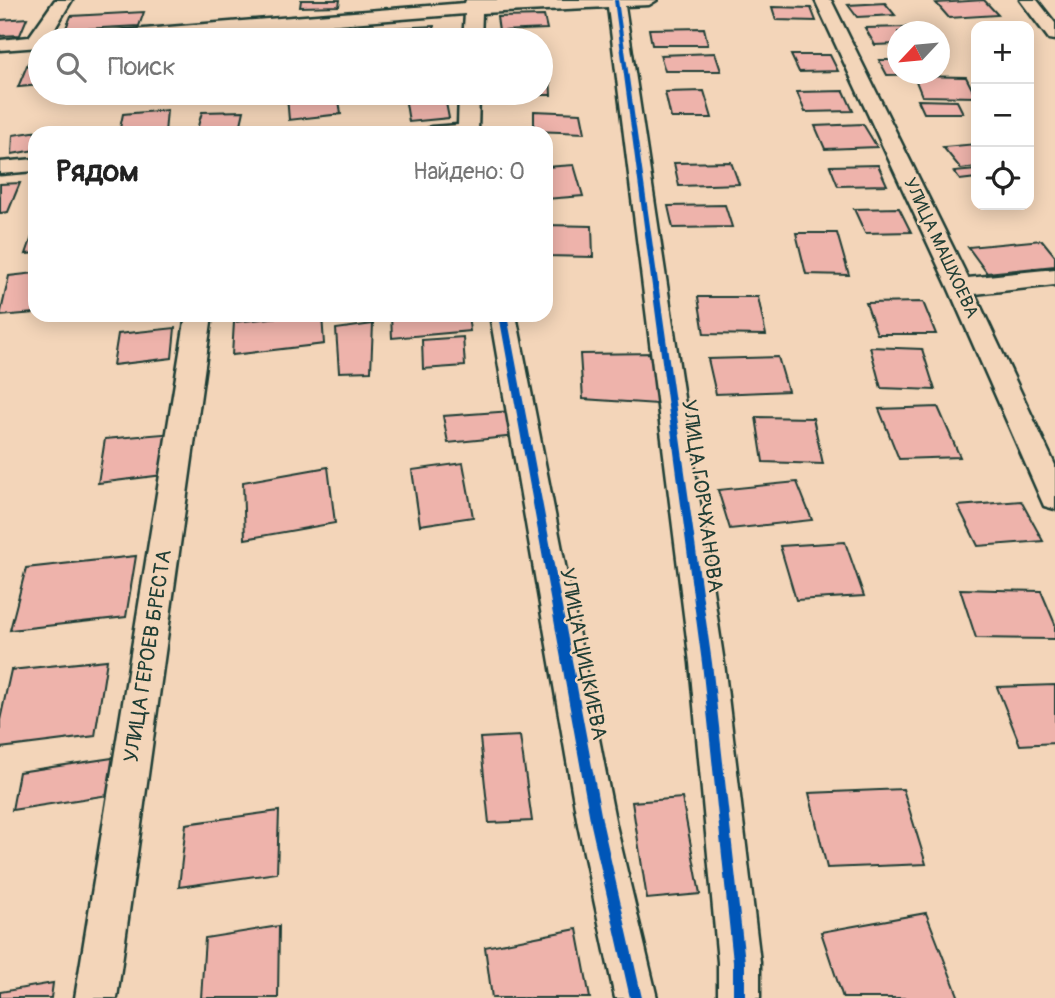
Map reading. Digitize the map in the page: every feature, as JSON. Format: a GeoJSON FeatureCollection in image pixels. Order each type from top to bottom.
{"type":"FeatureCollection","features":[{"type":"Feature","properties":{"kind":"street"},"geometry":{"type":"LineString","coordinates":[[46,28],[64,0]]}},
{"type":"Feature","properties":{"kind":"street"},"geometry":{"type":"LineString","coordinates":[[231,28],[473,4],[649,0]]}},
{"type":"Feature","properties":{"kind":"street","name":"УЛИЦА МАШХОЕВА"},"geometry":{"type":"LineString","coordinates":[[823,0],[960,287],[1055,497]]}},
{"type":"Feature","properties":{"kind":"street"},"geometry":{"type":"LineString","coordinates":[[1028,0],[1055,35]]}},
{"type":"Feature","properties":{"kind":"street","name":"УЛИЦА ГОРЧХАНОВА"},"geometry":{"type":"LineString","coordinates":[[617,2],[708,663],[739,962],[739,998]]}},
{"type":"Feature","properties":{"kind":"street"},"geometry":{"type":"LineString","coordinates":[[472,28],[473,4]]}},
{"type":"Feature","properties":{"kind":"street"},"geometry":{"type":"LineString","coordinates":[[258,26],[265,9]]}},
{"type":"Feature","properties":{"kind":"street"},"geometry":{"type":"LineString","coordinates":[[0,45],[28,43]]}},
{"type":"Feature","properties":{"kind":"street"},"geometry":{"type":"LineString","coordinates":[[468,126],[469,105]]}},
{"type":"Feature","properties":{"kind":"street"},"geometry":{"type":"LineString","coordinates":[[0,168],[28,166]]}},
{"type":"Feature","properties":{"kind":"street"},"geometry":{"type":"LineString","coordinates":[[960,287],[1055,277]]}},
{"type":"Feature","properties":{"kind":"street","name":"УЛИЦА ГЕРОЕВ БРЕСТА"},"geometry":{"type":"LineString","coordinates":[[96,998],[198,322]]}},
{"type":"Feature","properties":{"kind":"street","name":"УЛИЦА ЦИЦКИЕВА"},"geometry":{"type":"LineString","coordinates":[[504,322],[597,825],[636,998]]}},
{"type":"Feature","properties":{"kind":"building"},"geometry":{"type":"Polygon","coordinates":[[[301,0],[340,0],[339,6],[300,7],[301,0]]]}},
{"type":"Feature","properties":{"kind":"building"},"geometry":{"type":"Polygon","coordinates":[[[984,0],[998,15],[949,18],[936,3],[984,0]]]}},
{"type":"Feature","properties":{"kind":"building"},"geometry":{"type":"Polygon","coordinates":[[[885,3],[895,15],[857,17],[848,5],[885,3]]]}},
{"type":"Feature","properties":{"kind":"building"},"geometry":{"type":"Polygon","coordinates":[[[772,7],[811,8],[816,21],[776,20],[772,7]]]}},
{"type":"Feature","properties":{"kind":"building"},"geometry":{"type":"Polygon","coordinates":[[[144,12],[139,26],[66,28],[71,16],[144,12]]]}},
{"type":"Feature","properties":{"kind":"building"},"geometry":{"type":"Polygon","coordinates":[[[544,16],[547,28],[499,28],[497,17],[544,16]]]}},
{"type":"Feature","properties":{"kind":"building"},"geometry":{"type":"Polygon","coordinates":[[[27,18],[20,35],[0,36],[0,20],[27,18]]]}},
{"type":"Feature","properties":{"kind":"building"},"geometry":{"type":"Polygon","coordinates":[[[434,26],[434,28],[395,28],[434,26]]]}},
{"type":"Feature","properties":{"kind":"building"},"geometry":{"type":"Polygon","coordinates":[[[887,27],[887,44],[875,45],[865,28],[887,27]]]}},
{"type":"Feature","properties":{"kind":"building"},"geometry":{"type":"Polygon","coordinates":[[[704,28],[708,45],[652,45],[649,29],[704,28]]]}},
{"type":"Feature","properties":{"kind":"building"},"geometry":{"type":"Polygon","coordinates":[[[715,53],[721,71],[665,71],[660,55],[715,53]]]}},
{"type":"Feature","properties":{"kind":"building"},"geometry":{"type":"Polygon","coordinates":[[[791,55],[830,55],[838,71],[799,72],[791,55]]]}},
{"type":"Feature","properties":{"kind":"building"},"geometry":{"type":"Polygon","coordinates":[[[879,60],[887,60],[887,75],[879,60]]]}},
{"type":"Feature","properties":{"kind":"building"},"geometry":{"type":"Polygon","coordinates":[[[28,63],[28,86],[18,87],[28,63]]]}},
{"type":"Feature","properties":{"kind":"building"},"geometry":{"type":"Polygon","coordinates":[[[950,77],[966,77],[971,87],[971,97],[922,96],[917,84],[950,84],[950,77]]]}},
{"type":"Feature","properties":{"kind":"building"},"geometry":{"type":"Polygon","coordinates":[[[704,91],[712,118],[671,118],[665,92],[704,91]]]}},
{"type":"Feature","properties":{"kind":"building"},"geometry":{"type":"Polygon","coordinates":[[[844,91],[853,111],[805,112],[797,92],[844,91]]]}},
{"type":"Feature","properties":{"kind":"building"},"geometry":{"type":"Polygon","coordinates":[[[918,100],[957,101],[963,113],[924,113],[918,100]]]}},
{"type":"Feature","properties":{"kind":"building"},"geometry":{"type":"Polygon","coordinates":[[[288,105],[340,105],[341,114],[289,120],[288,105]]]}},
{"type":"Feature","properties":{"kind":"building"},"geometry":{"type":"Polygon","coordinates":[[[406,105],[446,105],[449,118],[409,122],[406,105]]]}},
{"type":"Feature","properties":{"kind":"building"},"geometry":{"type":"Polygon","coordinates":[[[167,110],[166,126],[120,126],[123,114],[167,110]]]}},
{"type":"Feature","properties":{"kind":"building"},"geometry":{"type":"Polygon","coordinates":[[[244,111],[241,126],[198,126],[202,112],[244,111]]]}},
{"type":"Feature","properties":{"kind":"building"},"geometry":{"type":"Polygon","coordinates":[[[534,111],[581,113],[585,133],[553,132],[553,126],[534,126],[534,111]]]}},
{"type":"Feature","properties":{"kind":"building"},"geometry":{"type":"Polygon","coordinates":[[[863,124],[877,147],[825,149],[815,126],[863,124]]]}},
{"type":"Feature","properties":{"kind":"building"},"geometry":{"type":"Polygon","coordinates":[[[28,133],[28,151],[12,154],[13,135],[28,133]]]}},
{"type":"Feature","properties":{"kind":"building"},"geometry":{"type":"Polygon","coordinates":[[[971,144],[971,168],[961,169],[943,147],[971,144]]]}},
{"type":"Feature","properties":{"kind":"building"},"geometry":{"type":"Polygon","coordinates":[[[731,162],[739,184],[679,186],[674,163],[731,162]]]}},
{"type":"Feature","properties":{"kind":"building"},"geometry":{"type":"Polygon","coordinates":[[[574,165],[583,196],[553,198],[553,166],[574,165]]]}},
{"type":"Feature","properties":{"kind":"building"},"geometry":{"type":"Polygon","coordinates":[[[878,165],[887,185],[838,186],[830,166],[878,165]]]}},
{"type":"Feature","properties":{"kind":"building"},"geometry":{"type":"Polygon","coordinates":[[[971,170],[971,179],[960,180],[954,172],[971,170]]]}},
{"type":"Feature","properties":{"kind":"building"},"geometry":{"type":"Polygon","coordinates":[[[20,183],[8,212],[0,213],[0,184],[20,183]]]}},
{"type":"Feature","properties":{"kind":"building"},"geometry":{"type":"Polygon","coordinates":[[[725,205],[732,227],[673,228],[668,206],[725,205]]]}},
{"type":"Feature","properties":{"kind":"building"},"geometry":{"type":"Polygon","coordinates":[[[899,208],[911,232],[865,233],[854,209],[899,208]]]}},
{"type":"Feature","properties":{"kind":"building"},"geometry":{"type":"Polygon","coordinates":[[[553,225],[592,226],[593,257],[553,256],[553,225]]]}},
{"type":"Feature","properties":{"kind":"building"},"geometry":{"type":"Polygon","coordinates":[[[796,233],[837,233],[849,275],[806,274],[796,233]]]}},
{"type":"Feature","properties":{"kind":"building"},"geometry":{"type":"Polygon","coordinates":[[[1042,240],[1055,256],[1055,266],[987,273],[968,247],[1042,240]]]}},
{"type":"Feature","properties":{"kind":"building"},"geometry":{"type":"Polygon","coordinates":[[[28,274],[28,314],[0,316],[9,276],[28,274]]]}},
{"type":"Feature","properties":{"kind":"building"},"geometry":{"type":"Polygon","coordinates":[[[698,297],[758,297],[766,335],[704,334],[698,297]]]}},
{"type":"Feature","properties":{"kind":"building"},"geometry":{"type":"Polygon","coordinates":[[[923,302],[936,334],[877,334],[866,303],[923,302]]]}},
{"type":"Feature","properties":{"kind":"building"},"geometry":{"type":"Polygon","coordinates":[[[234,322],[322,322],[324,344],[232,355],[234,322]]]}},
{"type":"Feature","properties":{"kind":"building"},"geometry":{"type":"Polygon","coordinates":[[[391,322],[469,322],[470,331],[392,338],[391,322]]]}},
{"type":"Feature","properties":{"kind":"building"},"geometry":{"type":"Polygon","coordinates":[[[373,324],[371,371],[339,372],[336,329],[373,324]]]}},
{"type":"Feature","properties":{"kind":"building"},"geometry":{"type":"Polygon","coordinates":[[[175,328],[172,358],[113,365],[118,334],[175,328]]]}},
{"type":"Feature","properties":{"kind":"building"},"geometry":{"type":"Polygon","coordinates":[[[463,337],[465,366],[423,369],[422,340],[463,337]]]}},
{"type":"Feature","properties":{"kind":"building"},"geometry":{"type":"Polygon","coordinates":[[[870,347],[922,349],[935,390],[881,388],[870,347]]]}},
{"type":"Feature","properties":{"kind":"building"},"geometry":{"type":"Polygon","coordinates":[[[657,353],[657,404],[583,399],[580,354],[657,353]]]}},
{"type":"Feature","properties":{"kind":"building"},"geometry":{"type":"Polygon","coordinates":[[[778,357],[788,391],[716,394],[708,359],[778,357]]]}},
{"type":"Feature","properties":{"kind":"building"},"geometry":{"type":"Polygon","coordinates":[[[938,407],[960,457],[899,459],[879,409],[938,407]]]}},
{"type":"Feature","properties":{"kind":"building"},"geometry":{"type":"Polygon","coordinates":[[[512,411],[516,436],[448,443],[443,416],[512,411]]]}},
{"type":"Feature","properties":{"kind":"building"},"geometry":{"type":"Polygon","coordinates":[[[756,417],[813,418],[823,464],[763,462],[756,417]]]}},
{"type":"Feature","properties":{"kind":"building"},"geometry":{"type":"Polygon","coordinates":[[[174,433],[163,475],[98,483],[105,439],[174,433]]]}},
{"type":"Feature","properties":{"kind":"building"},"geometry":{"type":"Polygon","coordinates":[[[463,463],[473,517],[420,525],[412,470],[463,463]]]}},
{"type":"Feature","properties":{"kind":"building"},"geometry":{"type":"Polygon","coordinates":[[[328,467],[335,523],[245,539],[243,482],[328,467]]]}},
{"type":"Feature","properties":{"kind":"building"},"geometry":{"type":"Polygon","coordinates":[[[797,482],[812,520],[730,529],[718,490],[797,482]]]}},
{"type":"Feature","properties":{"kind":"building"},"geometry":{"type":"Polygon","coordinates":[[[1021,501],[1043,541],[978,546],[958,506],[1021,501]]]}},
{"type":"Feature","properties":{"kind":"building"},"geometry":{"type":"Polygon","coordinates":[[[845,542],[864,596],[796,600],[780,546],[845,542]]]}},
{"type":"Feature","properties":{"kind":"building"},"geometry":{"type":"Polygon","coordinates":[[[136,556],[126,617],[10,630],[26,568],[136,556]]]}},
{"type":"Feature","properties":{"kind":"building"},"geometry":{"type":"Polygon","coordinates":[[[960,589],[1041,591],[1055,624],[1055,639],[976,638],[960,589]]]}},
{"type":"Feature","properties":{"kind":"building"},"geometry":{"type":"Polygon","coordinates":[[[107,660],[95,736],[0,748],[0,720],[11,670],[107,660]]]}},
{"type":"Feature","properties":{"kind":"building"},"geometry":{"type":"Polygon","coordinates":[[[1055,685],[1055,743],[1020,745],[997,687],[1055,685]]]}},
{"type":"Feature","properties":{"kind":"building"},"geometry":{"type":"Polygon","coordinates":[[[520,736],[532,821],[489,823],[480,738],[520,736]]]}},
{"type":"Feature","properties":{"kind":"building"},"geometry":{"type":"Polygon","coordinates":[[[119,757],[115,794],[12,810],[19,772],[119,757]]]}},
{"type":"Feature","properties":{"kind":"building"},"geometry":{"type":"Polygon","coordinates":[[[903,789],[926,864],[827,868],[809,793],[903,789]]]}},
{"type":"Feature","properties":{"kind":"building"},"geometry":{"type":"Polygon","coordinates":[[[682,798],[700,894],[647,899],[632,802],[682,798]]]}},
{"type":"Feature","properties":{"kind":"building"},"geometry":{"type":"Polygon","coordinates":[[[279,811],[277,873],[179,887],[186,824],[279,811]]]}},
{"type":"Feature","properties":{"kind":"building"},"geometry":{"type":"Polygon","coordinates":[[[926,913],[959,998],[843,998],[821,932],[926,913]]]}},
{"type":"Feature","properties":{"kind":"building"},"geometry":{"type":"Polygon","coordinates":[[[279,926],[278,998],[201,998],[205,938],[279,926]]]}},
{"type":"Feature","properties":{"kind":"building"},"geometry":{"type":"Polygon","coordinates":[[[577,929],[590,998],[492,998],[485,947],[577,929]]]}},
{"type":"Feature","properties":{"kind":"building"},"geometry":{"type":"Polygon","coordinates":[[[53,983],[51,998],[0,998],[0,992],[53,983]]]}},
{"type":"Feature","properties":{"kind":"cycle path"},"geometry":{"type":"LineString","coordinates":[[616,0],[707,663],[739,962],[739,998]]}},
{"type":"Feature","properties":{"kind":"cycle path"},"geometry":{"type":"LineString","coordinates":[[504,322],[597,825],[636,998]]}}]}
